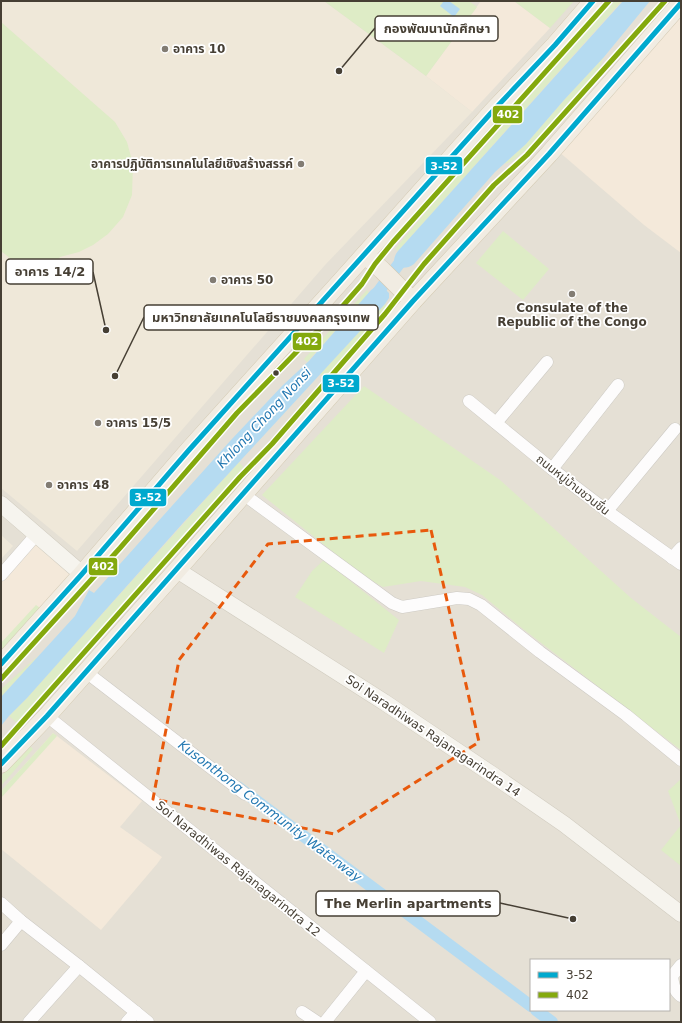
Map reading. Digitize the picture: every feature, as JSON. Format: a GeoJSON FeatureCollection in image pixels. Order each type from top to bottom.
{"type":"FeatureCollection","features":[{"type":"Feature","properties":{"kind":"main road"},"geometry":{"type":"LineString","coordinates":[[1,664],[82,574],[189,450],[486,118],[555,45],[593,1]]}},
{"type":"Feature","properties":{"kind":"main road"},"geometry":{"type":"LineString","coordinates":[[1,764],[47,716],[413,301],[549,154],[681,3]]}},
{"type":"Feature","properties":{"kind":"main road"},"geometry":{"type":"LineString","coordinates":[[364,255],[382,270],[413,301]]}},
{"type":"Feature","properties":{"kind":"street"},"geometry":{"type":"LineString","coordinates":[[496,423],[547,362]]}},
{"type":"Feature","properties":{"kind":"street"},"geometry":{"type":"LineString","coordinates":[[552,469],[618,385]]}},
{"type":"Feature","properties":{"kind":"street","name":"ถนนหมู่บ้านชวนชื่น"},"geometry":{"type":"LineString","coordinates":[[468,401],[552,469],[607,511],[677,561]]}},
{"type":"Feature","properties":{"kind":"street"},"geometry":{"type":"LineString","coordinates":[[607,511],[675,429]]}},
{"type":"Feature","properties":{"kind":"street"},"geometry":{"type":"LineString","coordinates":[[243,494],[392,603],[402,607],[456,598],[469,599],[482,605],[540,652],[626,715],[681,760]]}},
{"type":"Feature","properties":{"kind":"street"},"geometry":{"type":"LineString","coordinates":[[1,504],[82,574]]}},
{"type":"Feature","properties":{"kind":"street"},"geometry":{"type":"LineString","coordinates":[[1,575],[36,535]]}},
{"type":"Feature","properties":{"kind":"street"},"geometry":{"type":"LineString","coordinates":[[677,561],[681,548]]}},
{"type":"Feature","properties":{"kind":"street","name":"Soi Naradhiwas Rajanagarindra 14"},"geometry":{"type":"LineString","coordinates":[[177,570],[384,702],[493,775],[564,824],[681,914]]}},
{"type":"Feature","properties":{"kind":"street"},"geometry":{"type":"LineString","coordinates":[[86,672],[245,794]]}},
{"type":"Feature","properties":{"kind":"street","name":"Soi Naradhiwas Rajanagarindra 12"},"geometry":{"type":"LineString","coordinates":[[47,716],[430,1022]]}},
{"type":"Feature","properties":{"kind":"street"},"geometry":{"type":"LineString","coordinates":[[1,903],[22,922],[148,1022]]}},
{"type":"Feature","properties":{"kind":"street"},"geometry":{"type":"LineString","coordinates":[[1,945],[22,922]]}},
{"type":"Feature","properties":{"kind":"street"},"geometry":{"type":"LineString","coordinates":[[681,965],[672,976],[673,984],[677,993],[681,996]]}},
{"type":"Feature","properties":{"kind":"street"},"geometry":{"type":"LineString","coordinates":[[29,1022],[79,966]]}},
{"type":"Feature","properties":{"kind":"street"},"geometry":{"type":"LineString","coordinates":[[325,1022],[366,971]]}},
{"type":"Feature","properties":{"kind":"street"},"geometry":{"type":"LineString","coordinates":[[127,1022],[136,1012]]}},
{"type":"Feature","properties":{"kind":"street"},"geometry":{"type":"LineString","coordinates":[[302,1012],[317,1022]]}},
{"type":"Feature","properties":{"kind":"highlighted area"},"geometry":{"type":"Polygon","coordinates":[[[431,530],[479,742],[334,834],[153,799],[179,660],[268,544],[431,530]]]}},
{"type":"Feature","properties":{"kind":"shaded area"},"geometry":{"type":"Polygon","coordinates":[[[1,1],[681,1],[681,1022],[1,1022],[1,1]]]}},
{"type":"Feature","properties":{"kind":"shaded area"},"geometry":{"type":"Polygon","coordinates":[[[1,1],[324,1],[472,112],[325,265],[77,551],[1,488],[1,1]]]}},
{"type":"Feature","properties":{"kind":"shaded area"},"geometry":{"type":"Polygon","coordinates":[[[481,1],[514,1],[550,28],[472,112],[426,76],[481,1]]]}},
{"type":"Feature","properties":{"kind":"shaded area"},"geometry":{"type":"Polygon","coordinates":[[[681,14],[681,253],[644,225],[558,151],[681,14]]]}},
{"type":"Feature","properties":{"kind":"shaded area"},"geometry":{"type":"Polygon","coordinates":[[[1,535],[13,546],[1,559],[1,535]]]}},
{"type":"Feature","properties":{"kind":"shaded area"},"geometry":{"type":"Polygon","coordinates":[[[30,535],[72,572],[1,651],[1,569],[30,535]]]}},
{"type":"Feature","properties":{"kind":"shaded area"},"geometry":{"type":"Polygon","coordinates":[[[53,733],[142,801],[120,827],[162,857],[101,930],[1,849],[1,791],[53,733]]]}},
{"type":"Feature","properties":{"kind":"green space"},"geometry":{"type":"Polygon","coordinates":[[[324,1],[469,1],[477,7],[426,76],[324,1]]]}},
{"type":"Feature","properties":{"kind":"green space"},"geometry":{"type":"Polygon","coordinates":[[[514,1],[574,1],[550,28],[514,1]]]}},
{"type":"Feature","properties":{"kind":"green space"},"geometry":{"type":"Polygon","coordinates":[[[613,1],[622,1],[398,251],[395,249],[447,187],[480,152],[613,1]]]}},
{"type":"Feature","properties":{"kind":"green space"},"geometry":{"type":"Polygon","coordinates":[[[1,22],[115,122],[127,142],[133,164],[132,195],[123,217],[108,234],[93,245],[79,252],[60,257],[39,281],[1,251],[1,22]]]}},
{"type":"Feature","properties":{"kind":"green space"},"geometry":{"type":"Polygon","coordinates":[[[604,57],[599,69],[527,149],[511,162],[504,164],[526,144],[604,57]]]}},
{"type":"Feature","properties":{"kind":"green space"},"geometry":{"type":"Polygon","coordinates":[[[503,231],[549,269],[523,300],[476,263],[503,231]]]}},
{"type":"Feature","properties":{"kind":"green space"},"geometry":{"type":"Polygon","coordinates":[[[367,290],[369,293],[307,362],[304,359],[367,290]]]}},
{"type":"Feature","properties":{"kind":"green space"},"geometry":{"type":"Polygon","coordinates":[[[385,304],[387,308],[325,379],[320,374],[385,304]]]}},
{"type":"Feature","properties":{"kind":"green space"},"geometry":{"type":"Polygon","coordinates":[[[364,386],[500,480],[631,598],[681,637],[681,750],[523,629],[482,595],[465,587],[421,581],[383,587],[363,576],[262,495],[364,386]]]}},
{"type":"Feature","properties":{"kind":"green space"},"geometry":{"type":"Polygon","coordinates":[[[239,462],[245,469],[92,641],[17,723],[9,716],[27,698],[239,462]]]}},
{"type":"Feature","properties":{"kind":"green space"},"geometry":{"type":"Polygon","coordinates":[[[324,560],[399,620],[384,653],[295,597],[312,571],[324,560]]]}},
{"type":"Feature","properties":{"kind":"green space"},"geometry":{"type":"Polygon","coordinates":[[[36,605],[40,608],[1,651],[1,643],[36,605]]]}},
{"type":"Feature","properties":{"kind":"green space"},"geometry":{"type":"Polygon","coordinates":[[[39,655],[1,697],[1,689],[39,655]]]}},
{"type":"Feature","properties":{"kind":"green space"},"geometry":{"type":"Polygon","coordinates":[[[53,733],[57,736],[1,798],[1,791],[53,733]]]}},
{"type":"Feature","properties":{"kind":"green space"},"geometry":{"type":"Polygon","coordinates":[[[29,745],[33,749],[1,786],[1,776],[29,745]]]}},
{"type":"Feature","properties":{"kind":"green space"},"geometry":{"type":"Polygon","coordinates":[[[681,779],[681,825],[668,791],[681,779]]]}},
{"type":"Feature","properties":{"kind":"green space"},"geometry":{"type":"Polygon","coordinates":[[[681,825],[681,866],[661,850],[681,825]]]}},
{"type":"Feature","properties":{"kind":"water"},"geometry":{"type":"Polygon","coordinates":[[[444,1],[449,1],[460,9],[454,17],[440,6],[444,1]]]}},
{"type":"Feature","properties":{"kind":"water"},"geometry":{"type":"Polygon","coordinates":[[[623,1],[650,1],[604,57],[526,144],[495,172],[414,264],[405,268],[397,266],[394,260],[398,251],[623,1]]]}},
{"type":"Feature","properties":{"kind":"water"},"geometry":{"type":"Polygon","coordinates":[[[377,286],[382,286],[389,293],[389,298],[385,304],[183,523],[1,726],[1,697],[75,616],[89,590],[94,593],[231,440],[283,385],[309,361],[371,290],[377,286]]]}},
{"type":"Feature","properties":{"kind":"waterway","name":"Khlong Chong Nonsi"},"geometry":{"type":"LineString","coordinates":[[373,299],[407,253]]}},
{"type":"Feature","properties":{"kind":"waterway","name":"Kusonthong Community Waterway"},"geometry":{"type":"LineString","coordinates":[[238,787],[530,1005]]}},
{"type":"Feature","properties":{"kind":"waterway","name":"Kusonthong Community Waterway"},"geometry":{"type":"LineString","coordinates":[[537,1011],[552,1022]]}},
{"type":"Feature","properties":{"kind":"transit line","name":"3-52"},"geometry":{"type":"LineString","coordinates":[[1,664],[82,574],[189,450],[593,1]]}},
{"type":"Feature","properties":{"kind":"transit line","name":"402"},"geometry":{"type":"LineString","coordinates":[[1,679],[120,548],[237,413],[313,335],[334,316],[362,284],[375,264],[393,242],[609,1]]}},
{"type":"Feature","properties":{"kind":"transit line","name":"402"},"geometry":{"type":"LineString","coordinates":[[1,746],[240,477],[272,444],[385,314],[424,264],[494,185],[527,155],[665,1]]}},
{"type":"Feature","properties":{"kind":"transit line","name":"3-52"},"geometry":{"type":"LineString","coordinates":[[1,764],[47,716],[413,301],[549,154],[681,3]]}},
{"type":"Feature","properties":{"kind":"place","name":"อาคาร 10"},"geometry":{"type":"Point","coordinates":[165,49]}},
{"type":"Feature","properties":{"kind":"place","name":"กองพัฒนานักศึกษา"},"geometry":{"type":"Point","coordinates":[339,71]}},
{"type":"Feature","properties":{"kind":"place","name":"อาคารปฏิบัติการเทคโนโลยีเชิงสร้างสรรค์"},"geometry":{"type":"Point","coordinates":[301,164]}},
{"type":"Feature","properties":{"kind":"place","name":"อาคาร 50"},"geometry":{"type":"Point","coordinates":[213,280]}},
{"type":"Feature","properties":{"kind":"place","name":"Consulate of the Republic of the Congo"},"geometry":{"type":"Point","coordinates":[572,294]}},
{"type":"Feature","properties":{"kind":"place","name":"อาคาร 14/2"},"geometry":{"type":"Point","coordinates":[106,330]}},
{"type":"Feature","properties":{"kind":"place","name":"มหาวิทยาลัยเทคโนโลยีราชมงคลกรุงเทพ"},"geometry":{"type":"Point","coordinates":[115,376]}},
{"type":"Feature","properties":{"kind":"place","name":"อาคาร 15/5"},"geometry":{"type":"Point","coordinates":[98,423]}},
{"type":"Feature","properties":{"kind":"place","name":"อาคาร 48"},"geometry":{"type":"Point","coordinates":[49,485]}},
{"type":"Feature","properties":{"kind":"place","name":"The Merlin apartments"},"geometry":{"type":"Point","coordinates":[573,919]}}]}
